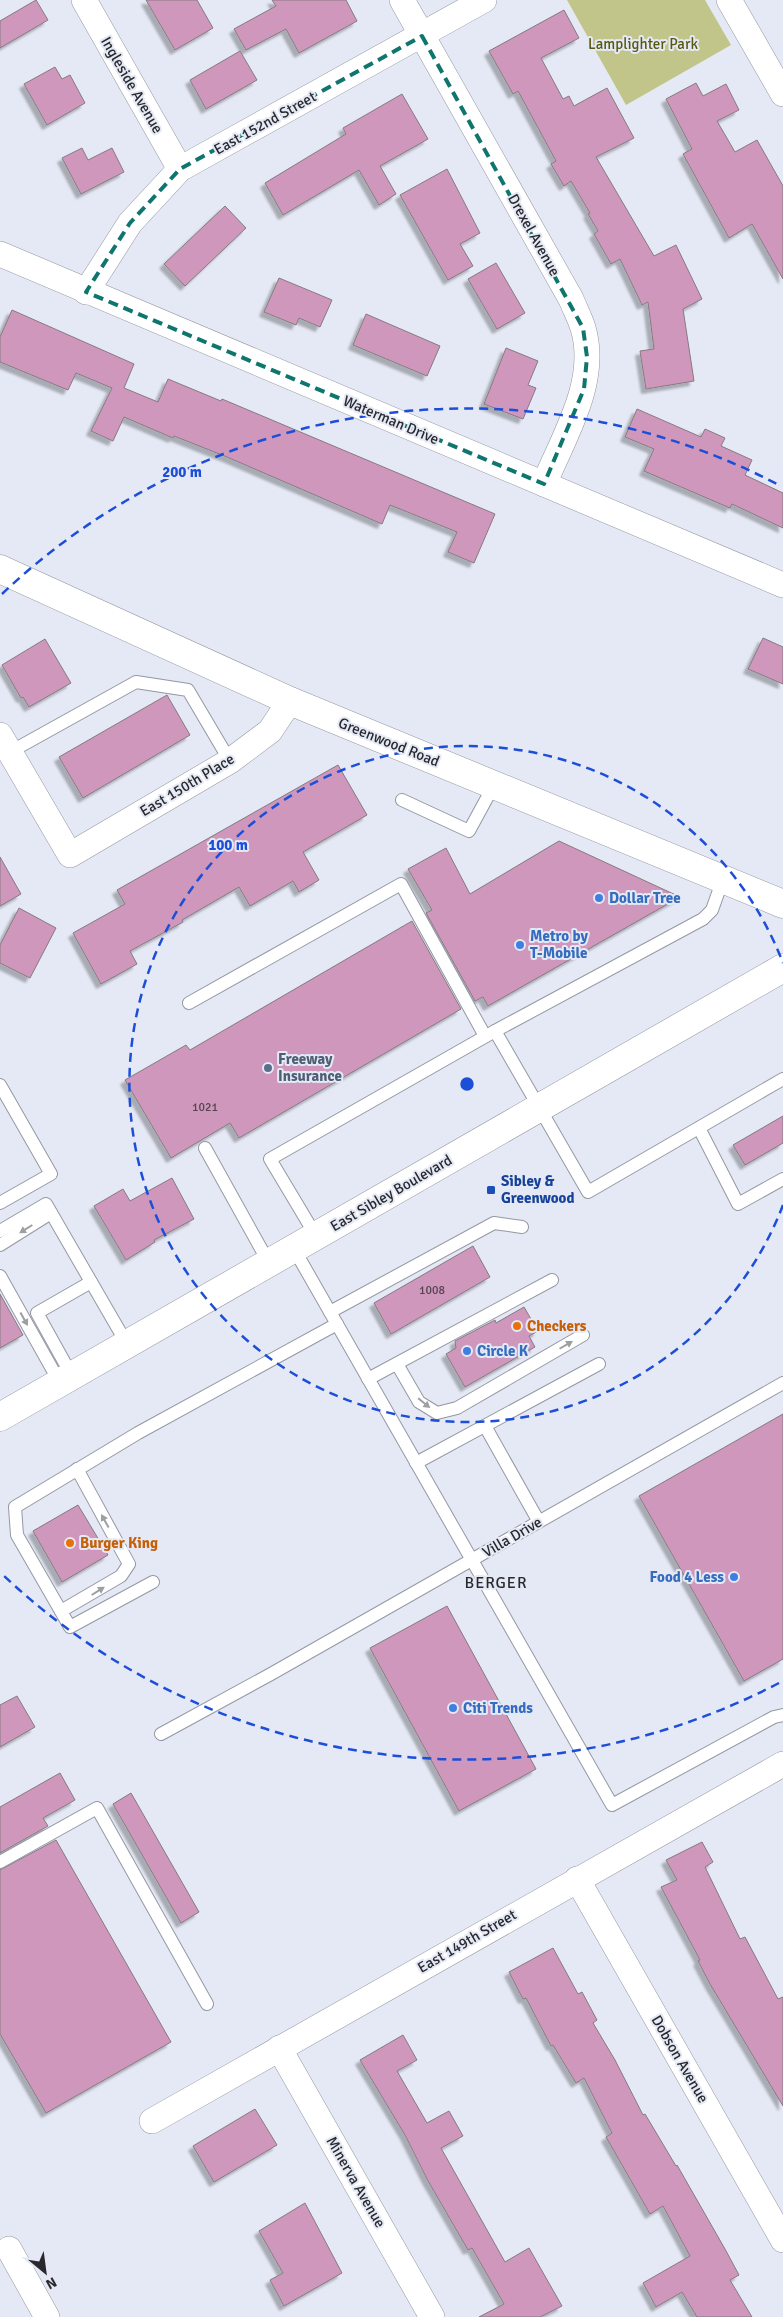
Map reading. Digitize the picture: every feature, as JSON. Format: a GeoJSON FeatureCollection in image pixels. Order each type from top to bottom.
{"type":"FeatureCollection","features":[{"type":"Feature","properties":{"kind":"main road","name":"Greenwood Road"},"geometry":{"type":"LineString","coordinates":[[0,569],[290,701],[783,904]]}},
{"type":"Feature","properties":{"kind":"main road","name":"East Sibley Boulevard"},"geometry":{"type":"LineString","coordinates":[[0,1417],[783,968]]}},
{"type":"Feature","properties":{"kind":"street","name":"Ingleside Avenue"},"geometry":{"type":"LineString","coordinates":[[84,0],[180,169]]}},
{"type":"Feature","properties":{"kind":"street","name":"Drexel Avenue"},"geometry":{"type":"LineString","coordinates":[[402,0],[571,299],[583,328],[587,357],[584,389],[544,484]]}},
{"type":"Feature","properties":{"kind":"street","name":"East 152nd Street"},"geometry":{"type":"LineString","coordinates":[[86,292],[130,223],[180,169],[484,0]]}},
{"type":"Feature","properties":{"kind":"street"},"geometry":{"type":"LineString","coordinates":[[729,0],[783,94]]}},
{"type":"Feature","properties":{"kind":"street","name":"Waterman Drive"},"geometry":{"type":"LineString","coordinates":[[0,254],[783,586]]}},
{"type":"Feature","properties":{"kind":"street","name":"East 150th Place"},"geometry":{"type":"LineString","coordinates":[[5,743],[70,854],[230,761],[270,731],[290,701]]}},
{"type":"Feature","properties":{"kind":"street","name":"East 149th Street"},"geometry":{"type":"LineString","coordinates":[[152,2121],[783,1764]]}},
{"type":"Feature","properties":{"kind":"street","name":"Dobson Avenue"},"geometry":{"type":"LineString","coordinates":[[577,1879],[783,2240]]}},
{"type":"Feature","properties":{"kind":"street","name":"Minerva Avenue"},"geometry":{"type":"LineString","coordinates":[[279,2048],[432,2317]]}},
{"type":"Feature","properties":{"kind":"street"},"geometry":{"type":"LineString","coordinates":[[9,2248],[47,2317]]}},
{"type":"Feature","properties":{"kind":"lane"},"geometry":{"type":"LineString","coordinates":[[5,743],[136,682],[188,690],[230,761]]}},
{"type":"Feature","properties":{"kind":"lane"},"geometry":{"type":"LineString","coordinates":[[402,800],[469,831],[494,785]]}},
{"type":"Feature","properties":{"kind":"lane"},"geometry":{"type":"LineString","coordinates":[[723,879],[712,910],[703,919],[490,1034],[270,1159],[305,1242],[330,1312],[612,1804],[774,1717],[783,1715]]}},
{"type":"Feature","properties":{"kind":"lane"},"geometry":{"type":"LineString","coordinates":[[188,1003],[401,884],[490,1034],[539,1108],[588,1192],[783,1080]]}},
{"type":"Feature","properties":{"kind":"lane"},"geometry":{"type":"LineString","coordinates":[[0,1086],[50,1174],[0,1203]]}},
{"type":"Feature","properties":{"kind":"lane"},"geometry":{"type":"LineString","coordinates":[[699,1128],[738,1204],[783,1179]]}},
{"type":"Feature","properties":{"kind":"lane"},"geometry":{"type":"LineString","coordinates":[[205,1148],[269,1263]]}},
{"type":"Feature","properties":{"kind":"lane"},"geometry":{"type":"LineString","coordinates":[[0,1231],[46,1204],[127,1344]]}},
{"type":"Feature","properties":{"kind":"lane"},"geometry":{"type":"LineString","coordinates":[[0,1245],[51,1213]]}},
{"type":"Feature","properties":{"kind":"lane"},"geometry":{"type":"LineString","coordinates":[[330,1312],[494,1223],[522,1226]]}},
{"type":"Feature","properties":{"kind":"lane"},"geometry":{"type":"LineString","coordinates":[[0,1276],[66,1379]]}},
{"type":"Feature","properties":{"kind":"lane"},"geometry":{"type":"LineString","coordinates":[[368,1379],[552,1280]]}},
{"type":"Feature","properties":{"kind":"lane"},"geometry":{"type":"LineString","coordinates":[[66,1379],[36,1313],[91,1282]]}},
{"type":"Feature","properties":{"kind":"lane"},"geometry":{"type":"LineString","coordinates":[[153,1582],[70,1627],[17,1535],[15,1507],[138,1433],[337,1324]]}},
{"type":"Feature","properties":{"kind":"lane"},"geometry":{"type":"LineString","coordinates":[[396,1364],[420,1402],[437,1413],[456,1408],[583,1335]]}},
{"type":"Feature","properties":{"kind":"lane"},"geometry":{"type":"LineString","coordinates":[[416,1463],[600,1364]]}},
{"type":"Feature","properties":{"kind":"lane","name":"Villa Drive"},"geometry":{"type":"LineString","coordinates":[[161,1734],[271,1674],[783,1383]]}},
{"type":"Feature","properties":{"kind":"lane"},"geometry":{"type":"LineString","coordinates":[[485,1426],[539,1522]]}},
{"type":"Feature","properties":{"kind":"lane"},"geometry":{"type":"LineString","coordinates":[[60,1611],[121,1576],[129,1564],[77,1469]]}},
{"type":"Feature","properties":{"kind":"lane"},"geometry":{"type":"LineString","coordinates":[[0,1862],[97,1808],[207,2004]]}},
{"type":"Feature","properties":{"kind":"highlighted area"},"geometry":{"type":"Polygon","coordinates":[[[422,36],[583,328],[587,357],[584,389],[544,484],[86,292],[130,223],[180,169],[422,36]]]}},
{"type":"Feature","properties":{"kind":"green space","name":"Lamplighter Park"},"geometry":{"type":"Polygon","coordinates":[[[567,0],[705,0],[731,45],[626,105],[567,0]]]}},
{"type":"Feature","properties":{"kind":"building"},"geometry":{"type":"Polygon","coordinates":[[[36,0],[48,20],[0,48],[0,21],[36,0]]]}},
{"type":"Feature","properties":{"kind":"building"},"geometry":{"type":"Polygon","coordinates":[[[146,0],[197,0],[213,28],[175,50],[146,0]]]}},
{"type":"Feature","properties":{"kind":"building"},"geometry":{"type":"Polygon","coordinates":[[[272,0],[346,0],[357,21],[299,53],[286,29],[246,50],[234,29],[276,6],[272,0]]]}},
{"type":"Feature","properties":{"kind":"building"},"geometry":{"type":"Polygon","coordinates":[[[564,10],[579,38],[541,58],[563,99],[569,96],[574,106],[607,88],[634,138],[596,157],[654,256],[676,245],[702,299],[683,309],[694,381],[646,389],[640,351],[654,349],[648,302],[642,305],[620,259],[611,264],[594,234],[598,231],[588,214],[590,213],[571,181],[564,186],[551,164],[556,161],[518,91],[513,94],[489,51],[564,10]]]}},
{"type":"Feature","properties":{"kind":"building"},"geometry":{"type":"Polygon","coordinates":[[[240,51],[257,80],[206,109],[190,80],[240,51]]]}},
{"type":"Feature","properties":{"kind":"building"},"geometry":{"type":"Polygon","coordinates":[[[55,67],[62,79],[70,75],[85,103],[47,125],[24,84],[55,67]]]}},
{"type":"Feature","properties":{"kind":"building"},"geometry":{"type":"Polygon","coordinates":[[[696,83],[703,96],[726,84],[739,110],[717,121],[735,152],[757,140],[783,186],[783,279],[752,224],[729,238],[683,154],[692,149],[666,99],[696,83]]]}},
{"type":"Feature","properties":{"kind":"building"},"geometry":{"type":"Polygon","coordinates":[[[402,94],[428,139],[380,166],[396,194],[379,205],[359,170],[283,215],[265,183],[346,134],[343,128],[402,94]]]}},
{"type":"Feature","properties":{"kind":"building"},"geometry":{"type":"Polygon","coordinates":[[[82,148],[88,160],[112,148],[124,172],[81,194],[62,158],[82,148]]]}},
{"type":"Feature","properties":{"kind":"building"},"geometry":{"type":"Polygon","coordinates":[[[447,169],[480,233],[460,244],[473,266],[448,280],[400,195],[447,169]]]}},
{"type":"Feature","properties":{"kind":"building"},"geometry":{"type":"Polygon","coordinates":[[[225,206],[246,228],[185,286],[164,264],[225,206]]]}},
{"type":"Feature","properties":{"kind":"building"},"geometry":{"type":"Polygon","coordinates":[[[496,263],[525,313],[497,329],[468,279],[496,263]]]}},
{"type":"Feature","properties":{"kind":"building"},"geometry":{"type":"Polygon","coordinates":[[[279,278],[332,300],[320,327],[299,318],[296,325],[264,312],[279,278]]]}},
{"type":"Feature","properties":{"kind":"building"},"geometry":{"type":"Polygon","coordinates":[[[12,310],[134,364],[124,388],[158,402],[168,379],[221,401],[222,399],[495,514],[474,563],[448,552],[457,532],[390,505],[382,524],[227,457],[174,436],[173,438],[124,417],[113,441],[91,431],[112,388],[76,373],[68,390],[0,362],[0,337],[12,310]]]}},
{"type":"Feature","properties":{"kind":"building"},"geometry":{"type":"Polygon","coordinates":[[[366,314],[440,346],[427,376],[353,345],[366,314]]]}},
{"type":"Feature","properties":{"kind":"building"},"geometry":{"type":"Polygon","coordinates":[[[506,348],[538,361],[528,385],[536,388],[523,419],[484,404],[506,348]]]}},
{"type":"Feature","properties":{"kind":"building"},"geometry":{"type":"Polygon","coordinates":[[[637,409],[701,437],[705,429],[725,438],[721,446],[752,460],[745,475],[783,493],[783,528],[732,504],[730,508],[644,471],[654,449],[625,437],[637,409]]]}},
{"type":"Feature","properties":{"kind":"building"},"geometry":{"type":"Polygon","coordinates":[[[763,638],[783,647],[783,684],[748,669],[763,638]]]}},
{"type":"Feature","properties":{"kind":"building"},"geometry":{"type":"Polygon","coordinates":[[[45,639],[71,683],[29,707],[23,697],[21,698],[2,665],[45,639]]]}},
{"type":"Feature","properties":{"kind":"building"},"geometry":{"type":"Polygon","coordinates":[[[167,695],[190,735],[83,798],[59,757],[167,695]]]}},
{"type":"Feature","properties":{"kind":"building"},"geometry":{"type":"Polygon","coordinates":[[[338,765],[367,815],[303,852],[319,880],[299,892],[293,881],[250,906],[239,887],[182,920],[183,922],[130,951],[137,964],[101,984],[73,933],[125,904],[117,890],[338,765]]]}},
{"type":"Feature","properties":{"kind":"building"},"geometry":{"type":"Polygon","coordinates":[[[559,841],[680,897],[488,1006],[483,997],[475,1001],[426,913],[432,910],[408,869],[446,848],[470,894],[559,841]]]}},
{"type":"Feature","properties":{"kind":"building"},"geometry":{"type":"Polygon","coordinates":[[[0,857],[21,894],[0,906],[0,857]]]}},
{"type":"Feature","properties":{"kind":"building"},"geometry":{"type":"Polygon","coordinates":[[[19,908],[56,928],[30,978],[0,963],[0,945],[19,908]]]}},
{"type":"Feature","properties":{"kind":"building"},"geometry":{"type":"Polygon","coordinates":[[[412,921],[461,1009],[239,1138],[230,1123],[171,1158],[125,1080],[186,1045],[190,1050],[412,921]]]}},
{"type":"Feature","properties":{"kind":"building"},"geometry":{"type":"Polygon","coordinates":[[[783,1116],[783,1143],[745,1165],[733,1145],[783,1116]]]}},
{"type":"Feature","properties":{"kind":"building"},"geometry":{"type":"Polygon","coordinates":[[[172,1178],[194,1219],[154,1240],[155,1242],[126,1260],[94,1206],[123,1189],[130,1201],[172,1178]]]}},
{"type":"Feature","properties":{"kind":"building"},"geometry":{"type":"Polygon","coordinates":[[[473,1246],[490,1277],[391,1334],[374,1303],[473,1246]]]}},
{"type":"Feature","properties":{"kind":"building"},"geometry":{"type":"Polygon","coordinates":[[[0,1294],[23,1335],[0,1348],[0,1294]]]}},
{"type":"Feature","properties":{"kind":"building"},"geometry":{"type":"Polygon","coordinates":[[[524,1307],[538,1331],[529,1336],[535,1347],[465,1387],[446,1354],[456,1348],[455,1341],[495,1320],[496,1323],[524,1307]]]}},
{"type":"Feature","properties":{"kind":"building","name":"Food 4 Less"},"geometry":{"type":"Polygon","coordinates":[[[783,1414],[783,1659],[744,1681],[639,1496],[783,1414]]]}},
{"type":"Feature","properties":{"kind":"building","name":"Burger King"},"geometry":{"type":"Polygon","coordinates":[[[78,1505],[108,1555],[62,1582],[33,1531],[78,1505]]]}},
{"type":"Feature","properties":{"kind":"building","name":"Citi Trends"},"geometry":{"type":"Polygon","coordinates":[[[447,1606],[536,1769],[459,1811],[370,1648],[447,1606]]]}},
{"type":"Feature","properties":{"kind":"building"},"geometry":{"type":"Polygon","coordinates":[[[17,1696],[35,1727],[0,1747],[0,1705],[17,1696]]]}},
{"type":"Feature","properties":{"kind":"building"},"geometry":{"type":"Polygon","coordinates":[[[60,1773],[75,1800],[43,1818],[48,1826],[0,1853],[0,1807],[60,1773]]]}},
{"type":"Feature","properties":{"kind":"building"},"geometry":{"type":"Polygon","coordinates":[[[131,1793],[199,1912],[181,1923],[113,1804],[131,1793]]]}},
{"type":"Feature","properties":{"kind":"building"},"geometry":{"type":"Polygon","coordinates":[[[56,1840],[171,2042],[46,2113],[0,2034],[0,1870],[56,1840]]]}},
{"type":"Feature","properties":{"kind":"building"},"geometry":{"type":"Polygon","coordinates":[[[702,1842],[713,1862],[705,1867],[740,1939],[745,1937],[778,1999],[783,1997],[783,2106],[710,1984],[698,1961],[700,1960],[661,1887],[677,1880],[666,1860],[702,1842]]]}},
{"type":"Feature","properties":{"kind":"building"},"geometry":{"type":"Polygon","coordinates":[[[553,1948],[578,1994],[582,1992],[597,2020],[593,2023],[615,2060],[643,2115],[645,2114],[677,2165],[725,2249],[739,2275],[730,2280],[752,2317],[697,2317],[682,2292],[656,2307],[643,2283],[690,2256],[663,2206],[650,2214],[606,2137],[612,2133],[584,2078],[576,2083],[553,2045],[551,2046],[526,1998],[523,1999],[509,1972],[553,1948]]]}},
{"type":"Feature","properties":{"kind":"building"},"geometry":{"type":"Polygon","coordinates":[[[403,2035],[417,2060],[397,2071],[427,2123],[449,2111],[463,2136],[441,2148],[505,2262],[529,2248],[562,2306],[540,2317],[479,2317],[504,2304],[472,2248],[468,2250],[427,2179],[405,2135],[360,2060],[403,2035]]]}},
{"type":"Feature","properties":{"kind":"building"},"geometry":{"type":"Polygon","coordinates":[[[255,2109],[277,2145],[214,2182],[193,2146],[255,2109]]]}},
{"type":"Feature","properties":{"kind":"building"},"geometry":{"type":"Polygon","coordinates":[[[305,2203],[342,2273],[284,2306],[270,2280],[283,2273],[259,2231],[305,2203]]]}},
{"type":"Feature","properties":{"kind":"place","name":"Dollar Tree"},"geometry":{"type":"Point","coordinates":[599,898]}},
{"type":"Feature","properties":{"kind":"place","name":"Metro by T-Mobile"},"geometry":{"type":"Point","coordinates":[520,945]}},
{"type":"Feature","properties":{"kind":"place","name":"Freeway Insurance"},"geometry":{"type":"Point","coordinates":[268,1068]}},
{"type":"Feature","properties":{"kind":"place","name":"Sibley & Greenwood"},"geometry":{"type":"Point","coordinates":[491,1190]}},
{"type":"Feature","properties":{"kind":"place","name":"Checkers"},"geometry":{"type":"Point","coordinates":[517,1326]}},
{"type":"Feature","properties":{"kind":"place","name":"Circle K"},"geometry":{"type":"Point","coordinates":[467,1351]}},
{"type":"Feature","properties":{"kind":"place","name":"Burger King"},"geometry":{"type":"Point","coordinates":[70,1543]}},
{"type":"Feature","properties":{"kind":"place","name":"Food 4 Less"},"geometry":{"type":"Point","coordinates":[734,1577]}},
{"type":"Feature","properties":{"kind":"place","name":"Citi Trends"},"geometry":{"type":"Point","coordinates":[453,1708]}},
{"type":"Feature","properties":{"kind":"district","name":"BERGER"},"geometry":{"type":"Point","coordinates":[496,1583]}}]}
